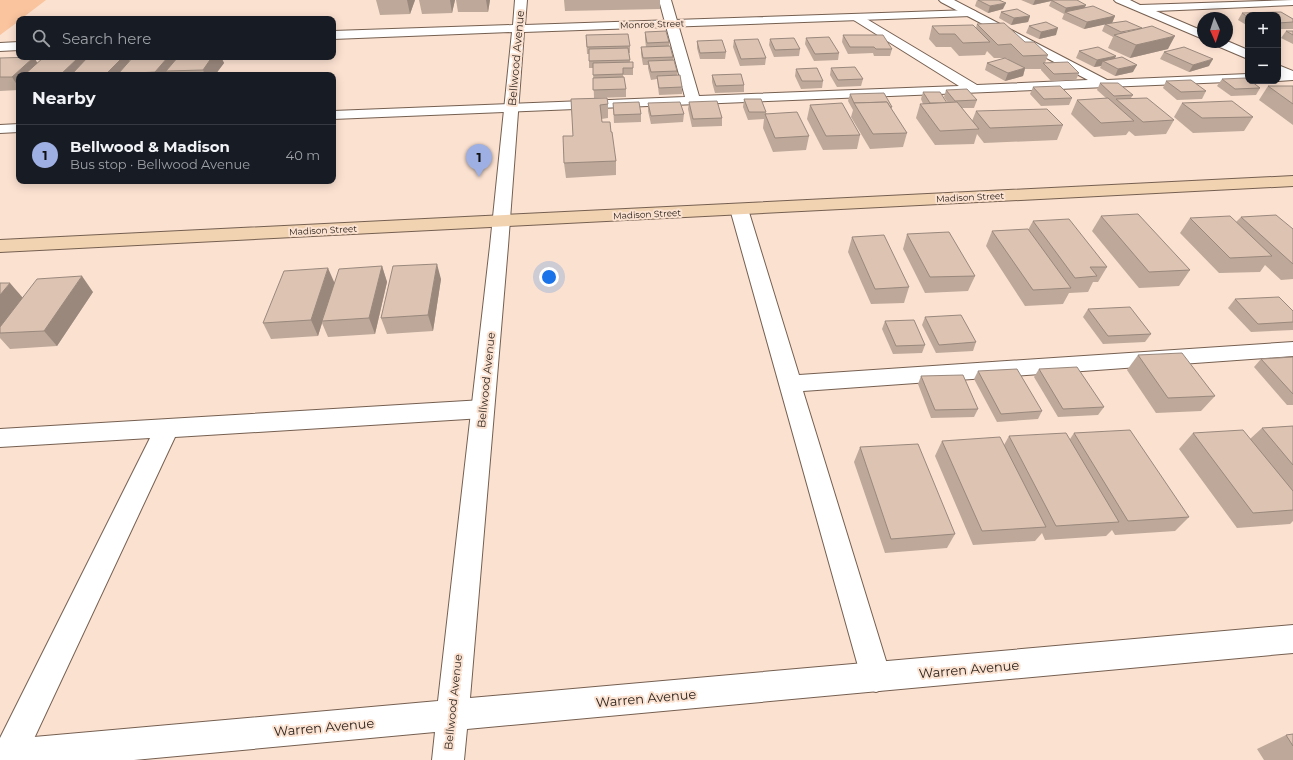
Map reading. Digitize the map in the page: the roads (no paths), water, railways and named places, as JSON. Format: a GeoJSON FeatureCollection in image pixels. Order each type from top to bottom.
{"type":"FeatureCollection","features":[{"type":"Feature","properties":{"kind":"street","name":"Bellwood Avenue"},"geometry":{"type":"LineString","coordinates":[[448,760],[483,409],[521,0]]}},
{"type":"Feature","properties":{"kind":"street"},"geometry":{"type":"LineString","coordinates":[[665,0],[693,100]]}},
{"type":"Feature","properties":{"kind":"street"},"geometry":{"type":"LineString","coordinates":[[945,0],[1106,84]]}},
{"type":"Feature","properties":{"kind":"street"},"geometry":{"type":"LineString","coordinates":[[1120,0],[1197,32]]}},
{"type":"Feature","properties":{"kind":"street"},"geometry":{"type":"LineString","coordinates":[[1139,8],[1290,2]]}},
{"type":"Feature","properties":{"kind":"street","name":"Monroe Street"},"geometry":{"type":"LineString","coordinates":[[336,35],[971,13]]}},
{"type":"Feature","properties":{"kind":"street"},"geometry":{"type":"LineString","coordinates":[[856,17],[974,89]]}},
{"type":"Feature","properties":{"kind":"street"},"geometry":{"type":"LineString","coordinates":[[0,47],[16,46]]}},
{"type":"Feature","properties":{"kind":"street"},"geometry":{"type":"LineString","coordinates":[[1232,48],[1245,54]]}},
{"type":"Feature","properties":{"kind":"street"},"geometry":{"type":"LineString","coordinates":[[1281,70],[1293,76]]}},
{"type":"Feature","properties":{"kind":"street"},"geometry":{"type":"LineString","coordinates":[[1281,77],[1293,76]]}},
{"type":"Feature","properties":{"kind":"street"},"geometry":{"type":"LineString","coordinates":[[336,114],[1245,78]]}},
{"type":"Feature","properties":{"kind":"street"},"geometry":{"type":"LineString","coordinates":[[0,128],[16,128]]}},
{"type":"Feature","properties":{"kind":"street","name":"Madison Street"},"geometry":{"type":"LineString","coordinates":[[0,246],[1293,181]]}},
{"type":"Feature","properties":{"kind":"street"},"geometry":{"type":"LineString","coordinates":[[739,209],[876,677]]}},
{"type":"Feature","properties":{"kind":"street"},"geometry":{"type":"LineString","coordinates":[[790,384],[1293,350]]}},
{"type":"Feature","properties":{"kind":"street"},"geometry":{"type":"LineString","coordinates":[[0,438],[483,409]]}},
{"type":"Feature","properties":{"kind":"street"},"geometry":{"type":"LineString","coordinates":[[4,756],[167,428]]}},
{"type":"Feature","properties":{"kind":"street","name":"Warren Avenue"},"geometry":{"type":"LineString","coordinates":[[4,756],[1293,639]]}},
{"type":"Feature","properties":{"kind":"place","name":"Bellwood & Madison"},"geometry":{"type":"Point","coordinates":[479,177]}}]}
